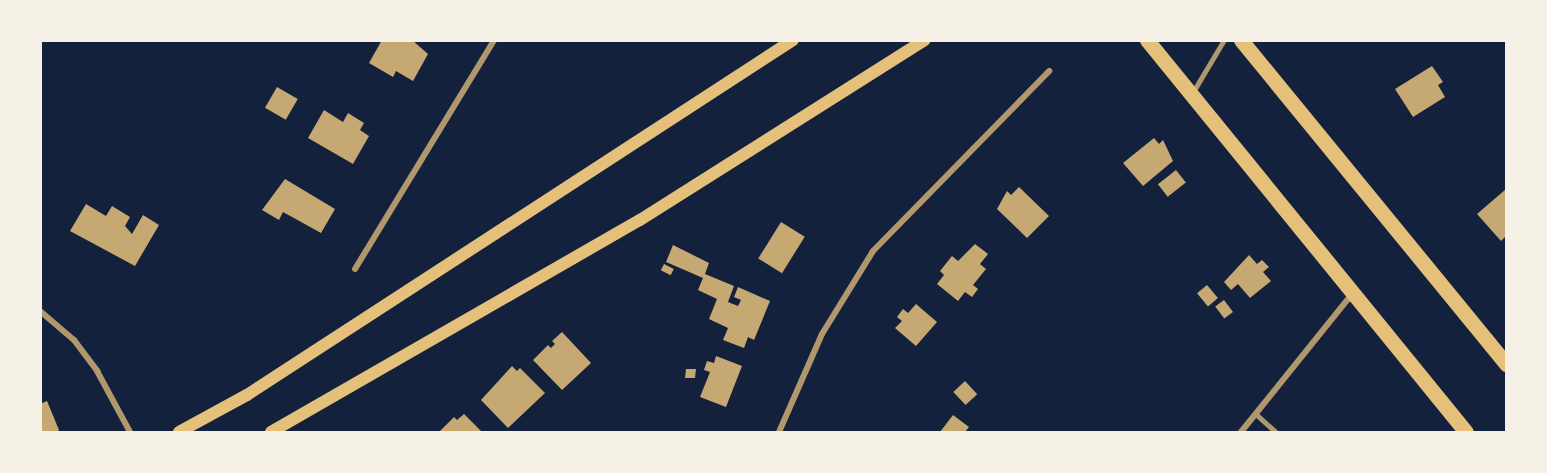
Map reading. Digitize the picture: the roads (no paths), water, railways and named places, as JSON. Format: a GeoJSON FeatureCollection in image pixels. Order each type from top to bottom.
{"type":"FeatureCollection","features":[{"type":"Feature","properties":{"kind":"main road"},"geometry":{"type":"LineString","coordinates":[[179,432],[247,394],[794,40]]}},
{"type":"Feature","properties":{"kind":"main road"},"geometry":{"type":"LineString","coordinates":[[271,432],[640,220],[925,40]]}},
{"type":"Feature","properties":{"kind":"main road"},"geometry":{"type":"LineString","coordinates":[[1147,40],[1466,432]]}},
{"type":"Feature","properties":{"kind":"main road"},"geometry":{"type":"LineString","coordinates":[[1241,40],[1506,364]]}},
{"type":"Feature","properties":{"kind":"street"},"geometry":{"type":"LineString","coordinates":[[355,269],[494,40]]}},
{"type":"Feature","properties":{"kind":"street"},"geometry":{"type":"LineString","coordinates":[[778,432],[822,334],[873,251],[1049,71]]}},
{"type":"Feature","properties":{"kind":"street"},"geometry":{"type":"LineString","coordinates":[[1241,432],[1352,294]]}},
{"type":"Feature","properties":{"kind":"street"},"geometry":{"type":"LineString","coordinates":[[40,310],[80,347],[130,432]]}},
{"type":"Feature","properties":{"kind":"lane"},"geometry":{"type":"LineString","coordinates":[[1191,95],[1224,40]]}},
{"type":"Feature","properties":{"kind":"lane"},"geometry":{"type":"LineString","coordinates":[[1256,414],[1276,432]]}}]}
